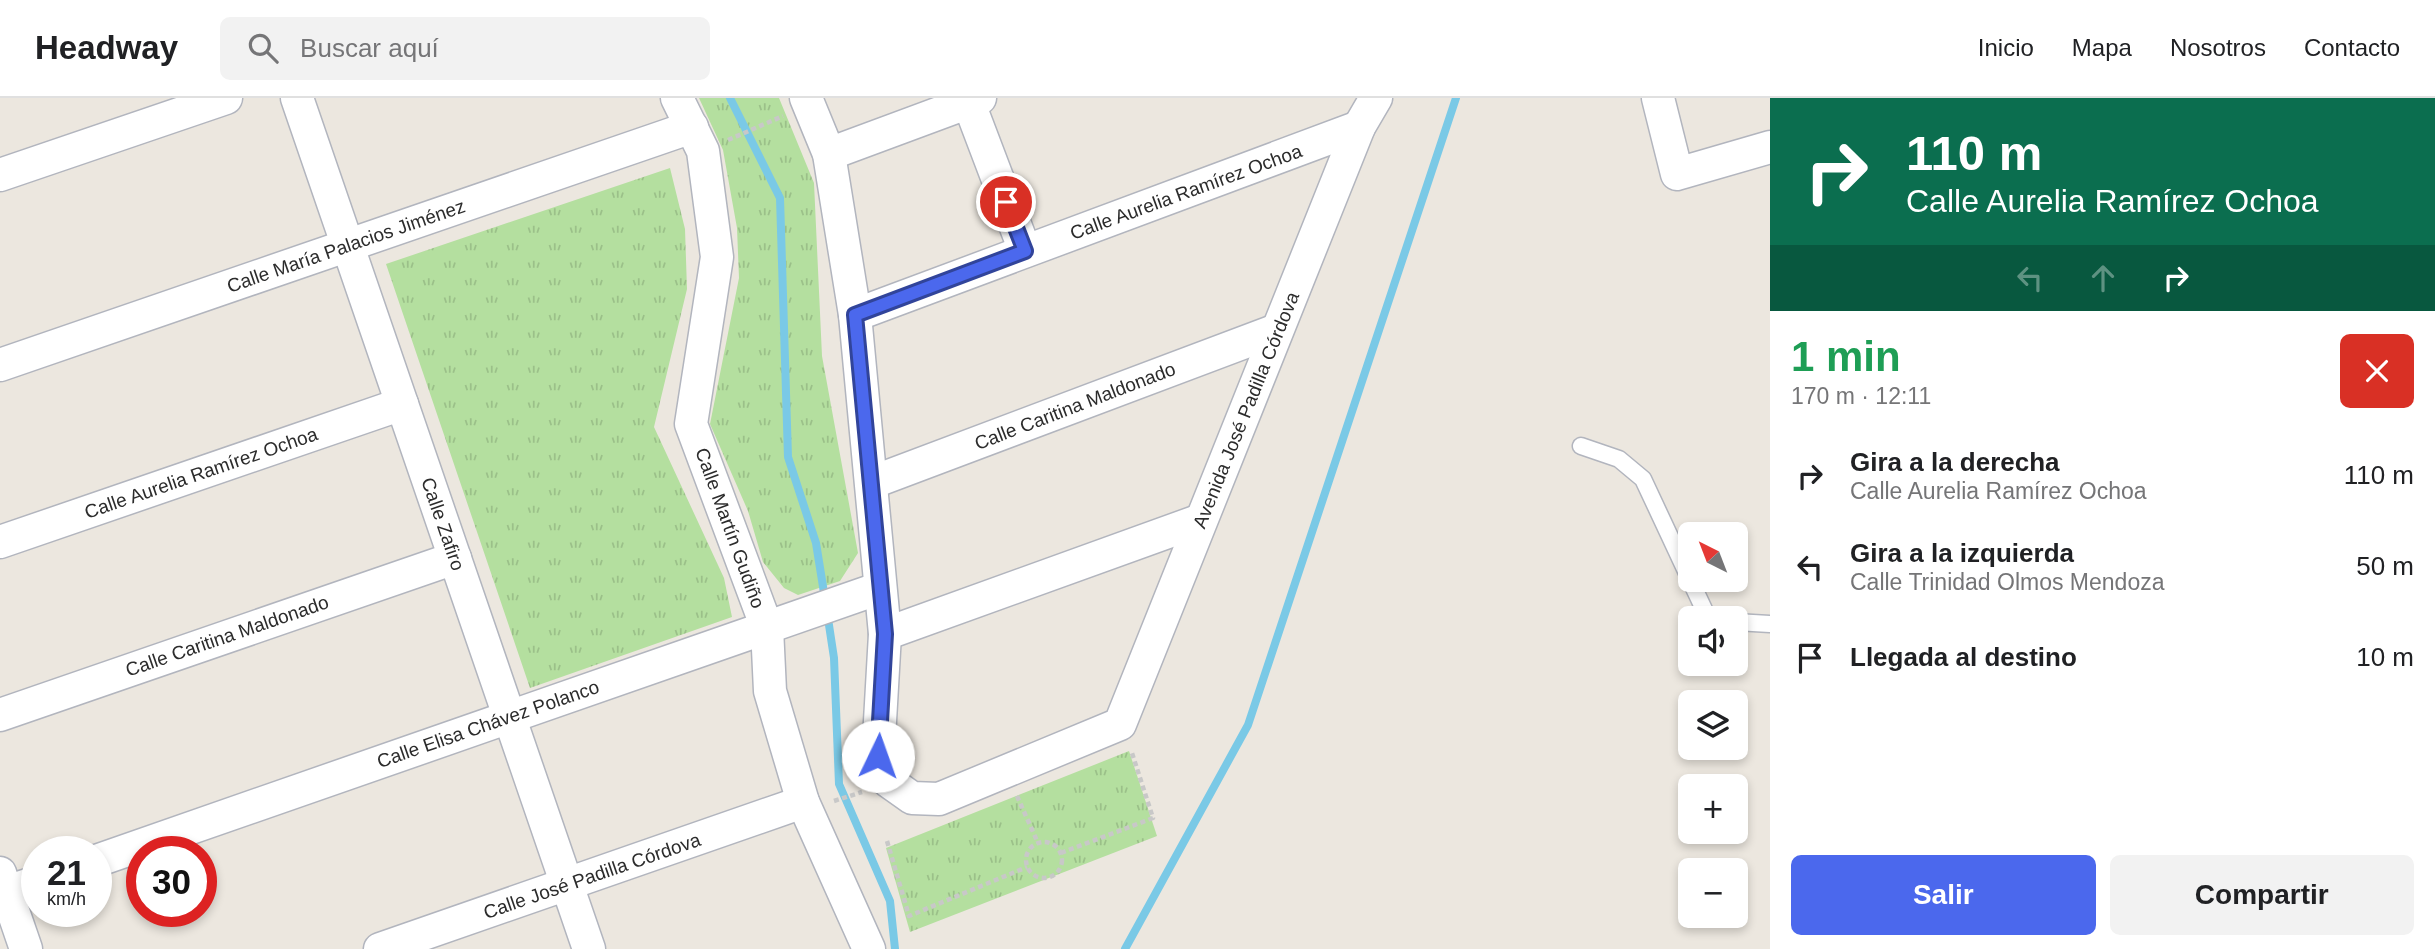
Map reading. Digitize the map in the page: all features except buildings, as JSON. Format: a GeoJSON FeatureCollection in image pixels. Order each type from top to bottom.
{"type":"FeatureCollection","features":[{"type":"Feature","properties":{"kind":"street"},"geometry":{"type":"LineString","coordinates":[[0,175],[226,98]]}},
{"type":"Feature","properties":{"kind":"street","name":"Calle Zafiro"},"geometry":{"type":"LineString","coordinates":[[297,98],[589,949]]}},
{"type":"Feature","properties":{"kind":"street","name":"Calle Martín Gudiño"},"geometry":{"type":"LineString","coordinates":[[677,98],[703,151],[717,257],[691,424],[767,628],[770,691],[816,803],[864,948]]}},
{"type":"Feature","properties":{"kind":"street","name":"Avenida José Padilla Córdova"},"geometry":{"type":"LineString","coordinates":[[1125,736],[1201,520],[1359,127],[1376,98]]}},
{"type":"Feature","properties":{"kind":"street"},"geometry":{"type":"LineString","coordinates":[[1658,98],[1677,174],[1770,147]]}},
{"type":"Feature","properties":{"kind":"street"},"geometry":{"type":"LineString","coordinates":[[829,153],[972,99],[1025,251]]}},
{"type":"Feature","properties":{"kind":"street"},"geometry":{"type":"LineString","coordinates":[[795,107],[829,153],[855,315],[873,482],[885,634],[878,756],[888,781],[912,798],[939,799],[1125,736]]}},
{"type":"Feature","properties":{"kind":"street","name":"Calle María Palacios Jiménez"},"geometry":{"type":"LineString","coordinates":[[0,365],[692,127]]}},
{"type":"Feature","properties":{"kind":"street","name":"Calle Aurelia Ramírez Ochoa"},"geometry":{"type":"LineString","coordinates":[[855,315],[1359,127]]}},
{"type":"Feature","properties":{"kind":"street","name":"Calle Caritina Maldonado"},"geometry":{"type":"LineString","coordinates":[[873,482],[1278,330]]}},
{"type":"Feature","properties":{"kind":"street","name":"Calle Aurelia Ramírez Ochoa"},"geometry":{"type":"LineString","coordinates":[[0,542],[402,404]]}},
{"type":"Feature","properties":{"kind":"street"},"geometry":{"type":"LineString","coordinates":[[885,634],[1201,520]]}},
{"type":"Feature","properties":{"kind":"street","name":"Calle Caritina Maldonado"},"geometry":{"type":"LineString","coordinates":[[0,715],[455,558]]}},
{"type":"Feature","properties":{"kind":"street","name":"Calle Elisa Chávez Polanco"},"geometry":{"type":"LineString","coordinates":[[112,855],[880,587]]}},
{"type":"Feature","properties":{"kind":"street","name":"Calle José Padilla Córdova"},"geometry":{"type":"LineString","coordinates":[[380,949],[567,884],[816,803]]}},
{"type":"Feature","properties":{"kind":"street"},"geometry":{"type":"LineString","coordinates":[[21,884],[2,887],[26,949]]}},
{"type":"Feature","properties":{"kind":"lane"},"geometry":{"type":"LineString","coordinates":[[1581,446],[1619,459],[1643,479],[1702,606]]}},
{"type":"Feature","properties":{"kind":"lane"},"geometry":{"type":"LineString","coordinates":[[1748,623],[1770,624]]}},
{"type":"Feature","properties":{"kind":"path"},"geometry":{"type":"LineString","coordinates":[[718,145],[795,107]]}},
{"type":"Feature","properties":{"kind":"path"},"geometry":{"type":"LineString","coordinates":[[1061,853],[1153,818],[1125,736]]}},
{"type":"Feature","properties":{"kind":"path"},"geometry":{"type":"LineString","coordinates":[[816,803],[862,792]]}},
{"type":"Feature","properties":{"kind":"path"},"geometry":{"type":"LineString","coordinates":[[1016,792],[1038,843]]}},
{"type":"Feature","properties":{"kind":"path"},"geometry":{"type":"LineString","coordinates":[[887,841],[909,916],[1027,867]]}},
{"type":"Feature","properties":{"kind":"path"},"geometry":{"type":"LineString","coordinates":[[1038,843],[1050,843],[1061,853],[1061,867],[1053,876],[1035,876],[1027,867],[1027,855],[1038,843]]}},
{"type":"Feature","properties":{"kind":"green space"},"geometry":{"type":"Polygon","coordinates":[[[699,98],[779,98],[814,183],[822,356],[858,553],[840,581],[798,595],[784,588],[763,562],[748,511],[710,424],[739,278],[737,228],[723,150],[699,98]]]}},
{"type":"Feature","properties":{"kind":"green space"},"geometry":{"type":"Polygon","coordinates":[[[670,168],[685,229],[687,289],[654,427],[724,578],[732,617],[530,688],[386,264],[670,168]]]}},
{"type":"Feature","properties":{"kind":"green space"},"geometry":{"type":"Polygon","coordinates":[[[1129,751],[1157,836],[910,932],[886,848],[1129,751]]]}},
{"type":"Feature","properties":{"kind":"waterway"},"geometry":{"type":"LineString","coordinates":[[730,98],[780,198],[788,457],[816,543],[825,599]]}},
{"type":"Feature","properties":{"kind":"waterway"},"geometry":{"type":"LineString","coordinates":[[1125,949],[1248,725],[1456,98]]}},
{"type":"Feature","properties":{"kind":"waterway"},"geometry":{"type":"LineString","coordinates":[[827,612],[834,658],[839,784],[890,901],[895,949]]}},
{"type":"Feature","properties":{"kind":"route"},"geometry":{"type":"LineString","coordinates":[[878,756],[885,634],[873,482],[855,315],[1025,251],[1006,202]]}}]}
